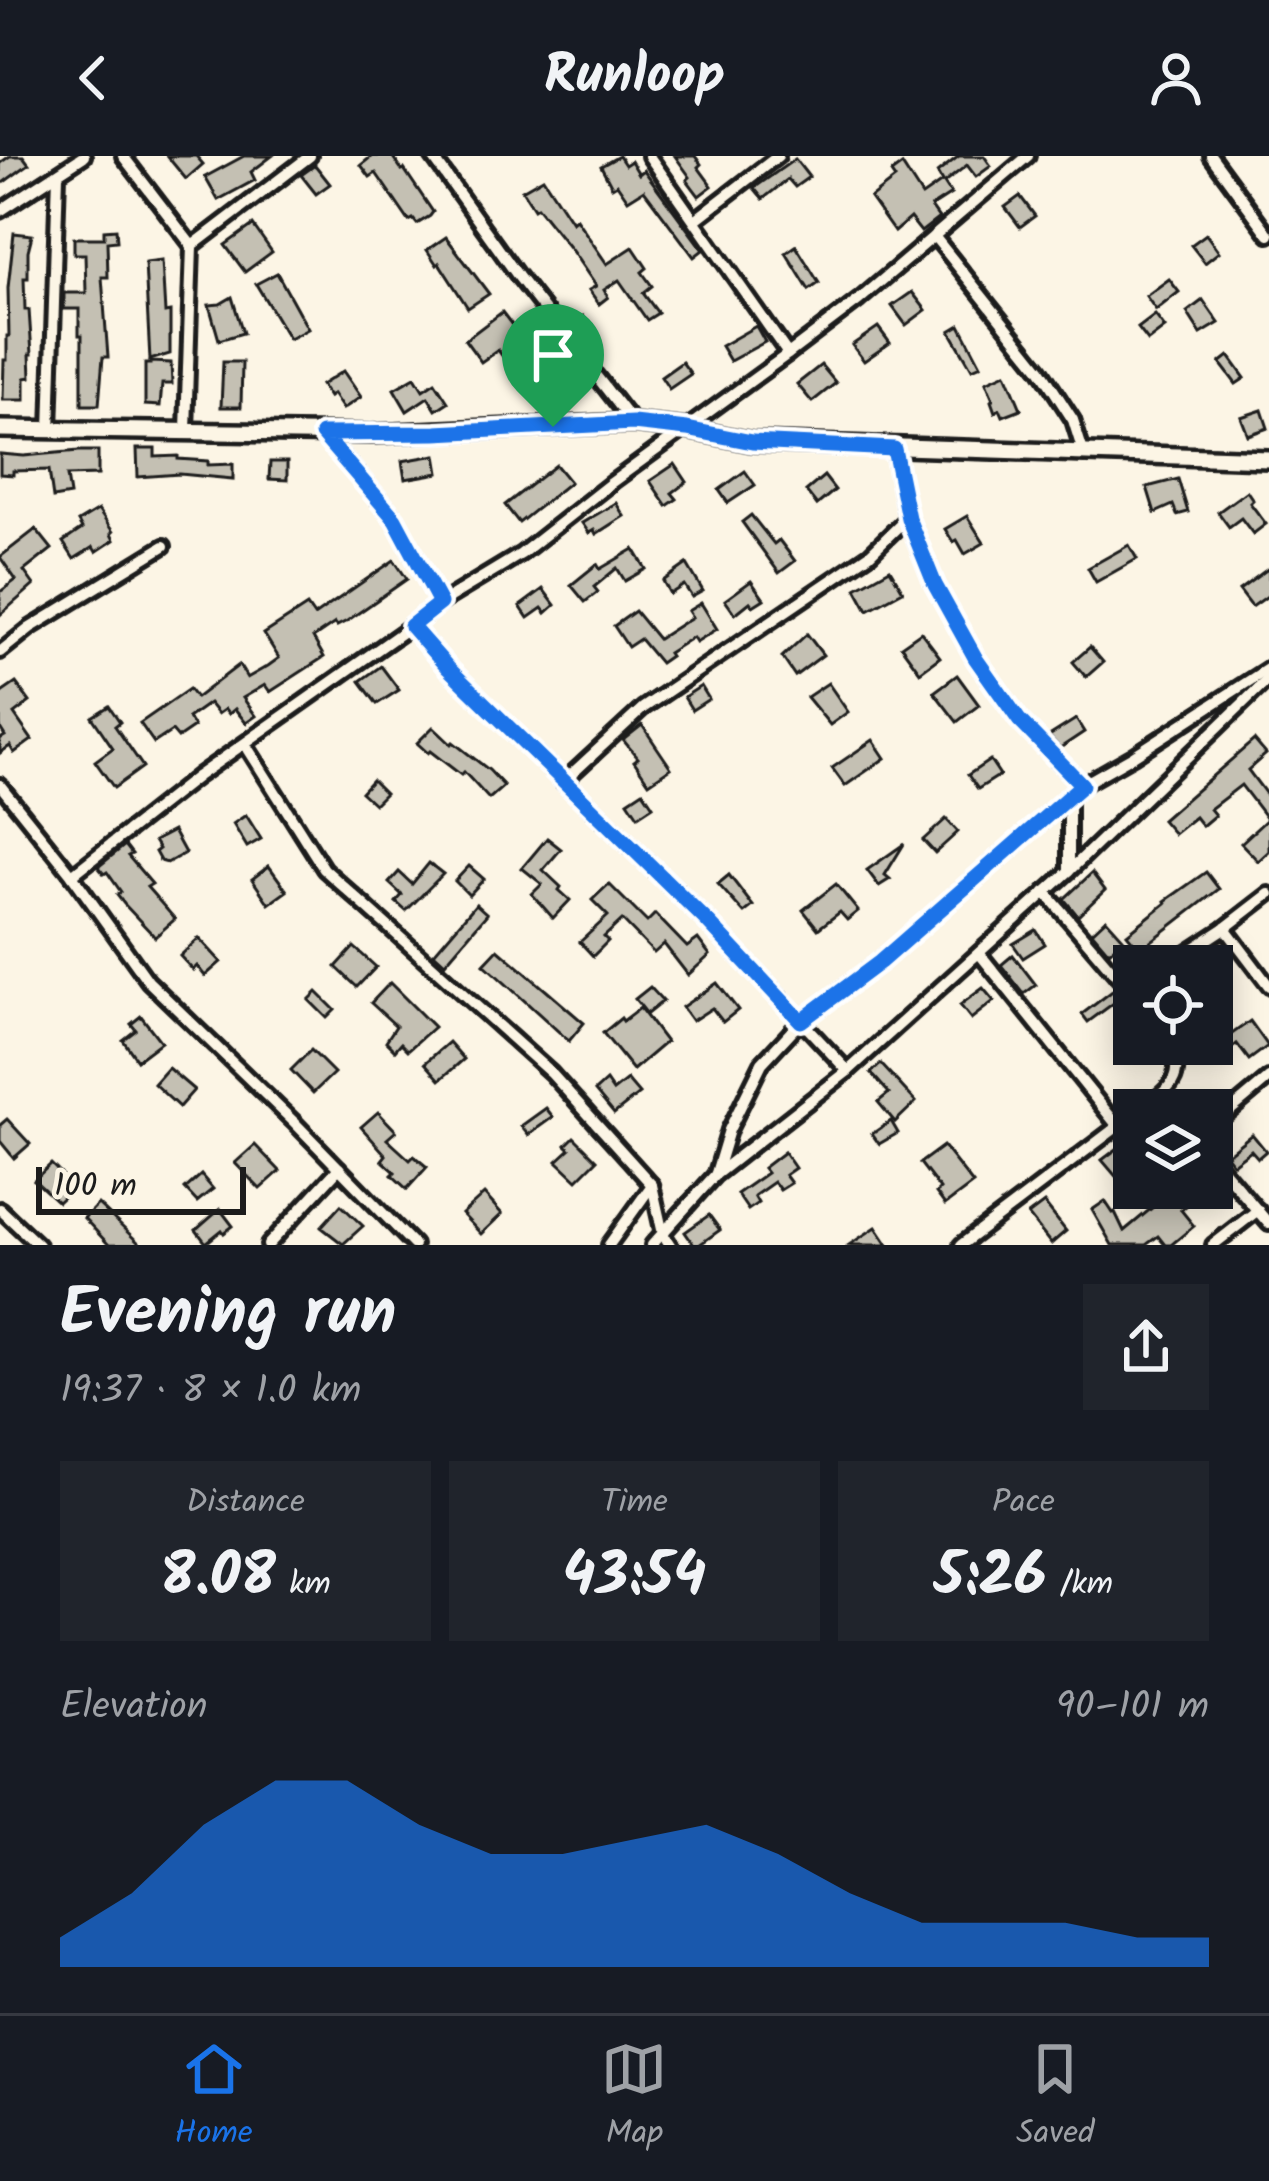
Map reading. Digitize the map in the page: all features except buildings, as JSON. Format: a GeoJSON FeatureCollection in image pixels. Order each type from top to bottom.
{"type":"FeatureCollection","features":[{"type":"Feature","properties":{"kind":"main road"},"geometry":{"type":"LineString","coordinates":[[0,429],[436,433],[633,423],[752,442],[1269,459]]}},
{"type":"Feature","properties":{"kind":"street"},"geometry":{"type":"LineString","coordinates":[[0,211],[85,156]]}},
{"type":"Feature","properties":{"kind":"street"},"geometry":{"type":"LineString","coordinates":[[123,156],[192,246],[186,430]]}},
{"type":"Feature","properties":{"kind":"street"},"geometry":{"type":"LineString","coordinates":[[192,246],[310,156]]}},
{"type":"Feature","properties":{"kind":"street"},"geometry":{"type":"LineString","coordinates":[[432,156],[633,423]]}},
{"type":"Feature","properties":{"kind":"street"},"geometry":{"type":"LineString","coordinates":[[649,156],[788,354]]}},
{"type":"Feature","properties":{"kind":"street"},"geometry":{"type":"LineString","coordinates":[[695,220],[778,156]]}},
{"type":"Feature","properties":{"kind":"street"},"geometry":{"type":"LineString","coordinates":[[72,875],[198,776],[440,603],[520,554],[788,354],[1028,156]]}},
{"type":"Feature","properties":{"kind":"street"},"geometry":{"type":"LineString","coordinates":[[1211,156],[1269,235]]}},
{"type":"Feature","properties":{"kind":"street"},"geometry":{"type":"LineString","coordinates":[[50,431],[58,174]]}},
{"type":"Feature","properties":{"kind":"street"},"geometry":{"type":"LineString","coordinates":[[934,236],[1040,369],[1072,420],[1084,455]]}},
{"type":"Feature","properties":{"kind":"street"},"geometry":{"type":"LineString","coordinates":[[322,434],[395,519],[440,603]]}},
{"type":"Feature","properties":{"kind":"street"},"geometry":{"type":"LineString","coordinates":[[894,449],[908,518],[935,585],[976,659],[1019,720],[1082,785]]}},
{"type":"Feature","properties":{"kind":"street"},"geometry":{"type":"LineString","coordinates":[[562,782],[643,708],[870,554],[908,518]]}},
{"type":"Feature","properties":{"kind":"street"},"geometry":{"type":"LineString","coordinates":[[0,652],[30,628],[164,546]]}},
{"type":"Feature","properties":{"kind":"street"},"geometry":{"type":"LineString","coordinates":[[411,626],[562,782],[707,921],[848,1071]]}},
{"type":"Feature","properties":{"kind":"street"},"geometry":{"type":"LineString","coordinates":[[715,1175],[729,1130],[762,1063],[801,1021],[895,949],[1082,785],[1269,668]]}},
{"type":"Feature","properties":{"kind":"street"},"geometry":{"type":"LineString","coordinates":[[652,1245],[667,1239],[715,1175],[848,1071],[1070,871],[1269,678]]}},
{"type":"Feature","properties":{"kind":"street"},"geometry":{"type":"LineString","coordinates":[[245,744],[324,869],[551,1072],[652,1185],[667,1239]]}},
{"type":"Feature","properties":{"kind":"street"},"geometry":{"type":"LineString","coordinates":[[0,785],[148,981],[414,1245]]}},
{"type":"Feature","properties":{"kind":"street"},"geometry":{"type":"LineString","coordinates":[[1070,796],[1070,871]]}},
{"type":"Feature","properties":{"kind":"street"},"geometry":{"type":"LineString","coordinates":[[1045,892],[1113,969]]}},
{"type":"Feature","properties":{"kind":"street"},"geometry":{"type":"LineString","coordinates":[[1199,945],[1269,894]]}},
{"type":"Feature","properties":{"kind":"street"},"geometry":{"type":"LineString","coordinates":[[1225,928],[1269,986]]}},
{"type":"Feature","properties":{"kind":"street"},"geometry":{"type":"LineString","coordinates":[[979,953],[1113,1119]]}},
{"type":"Feature","properties":{"kind":"street"},"geometry":{"type":"LineString","coordinates":[[1233,1108],[1269,1078]]}},
{"type":"Feature","properties":{"kind":"street"},"geometry":{"type":"LineString","coordinates":[[961,1245],[1113,1129]]}},
{"type":"Feature","properties":{"kind":"street"},"geometry":{"type":"LineString","coordinates":[[268,1245],[339,1168]]}},
{"type":"Feature","properties":{"kind":"street"},"geometry":{"type":"LineString","coordinates":[[1233,1181],[1269,1224]]}},
{"type":"Feature","properties":{"kind":"street"},"geometry":{"type":"LineString","coordinates":[[609,1245],[652,1185]]}},
{"type":"Feature","properties":{"kind":"street"},"geometry":{"type":"LineString","coordinates":[[0,1209],[38,1245]]}},
{"type":"Feature","properties":{"kind":"street"},"geometry":{"type":"LineString","coordinates":[[1213,1245],[1258,1210]]}},
{"type":"Feature","properties":{"kind":"route"},"geometry":{"type":"LineString","coordinates":[[633,423],[752,442],[894,449],[908,518],[935,585],[976,659],[1019,720],[1082,785],[880,962],[801,1021],[411,626],[440,603],[395,519],[322,434],[553,427],[633,423]]}}]}
